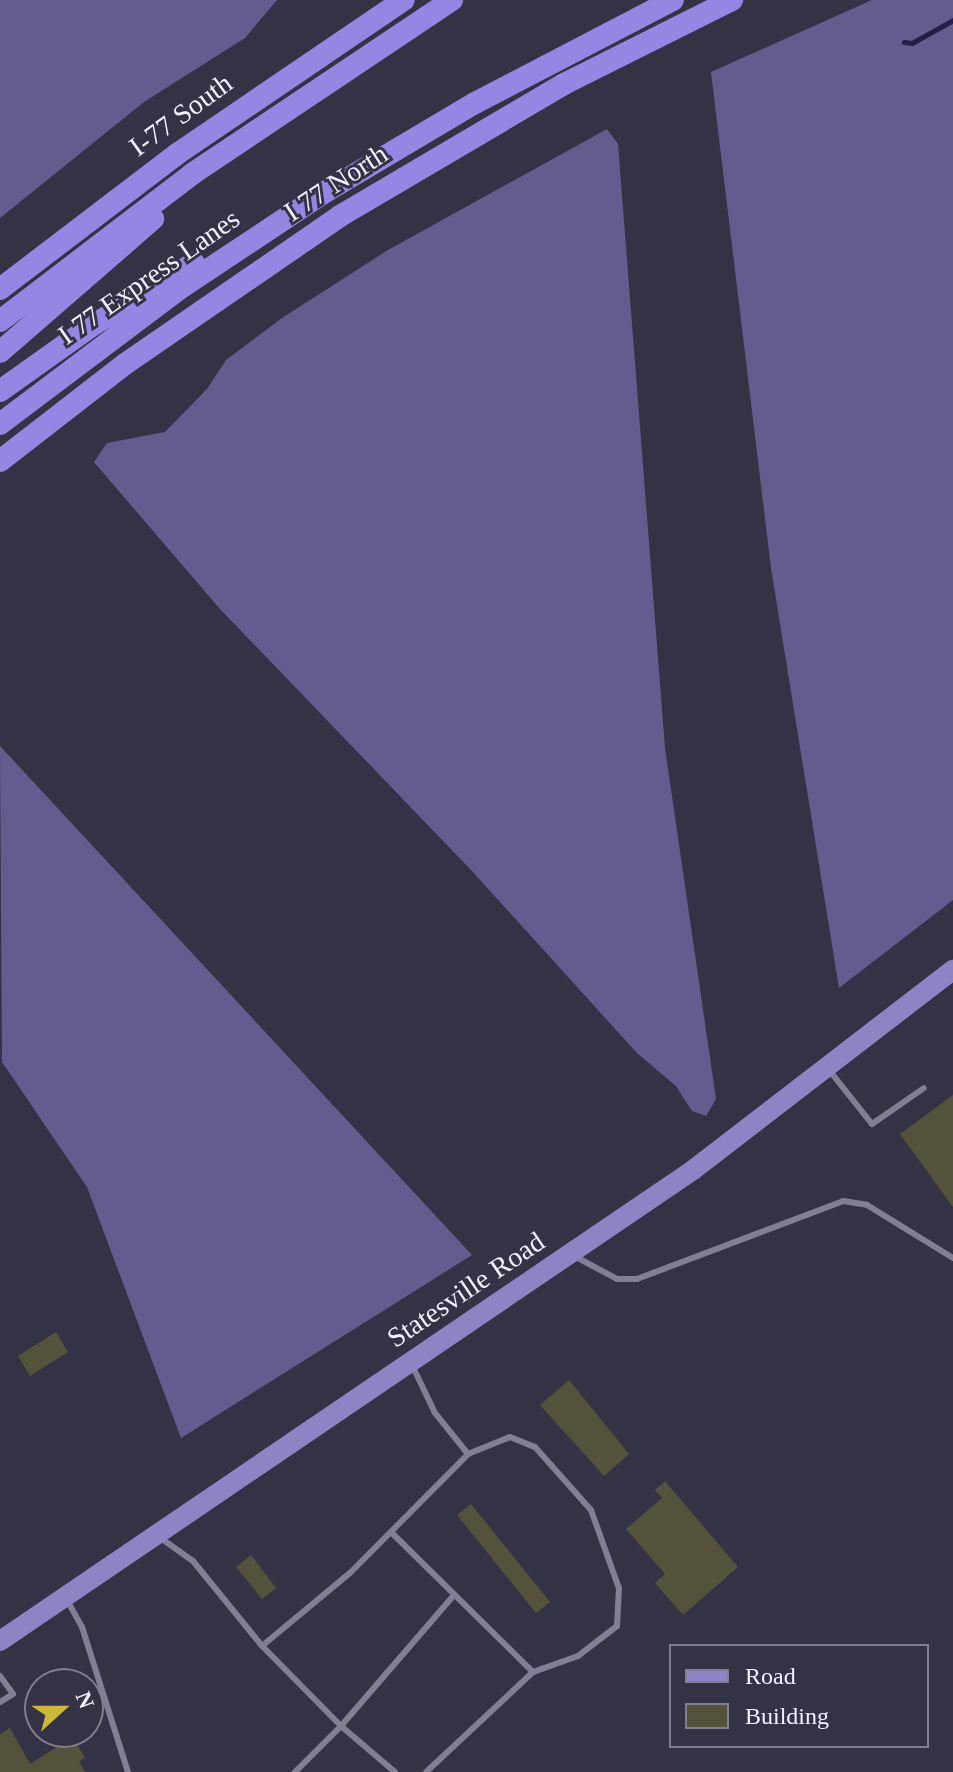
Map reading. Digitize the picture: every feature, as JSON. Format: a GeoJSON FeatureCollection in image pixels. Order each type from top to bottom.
{"type":"FeatureCollection","features":[{"type":"Feature","properties":{"kind":"highway","name":"I-77 South"},"geometry":{"type":"LineString","coordinates":[[0,289],[189,145],[404,0]]}},
{"type":"Feature","properties":{"kind":"highway","name":"I 77 Express Lanes"},"geometry":{"type":"LineString","coordinates":[[0,321],[263,124],[452,0]]}},
{"type":"Feature","properties":{"kind":"highway","name":"I 77 Express Lanes"},"geometry":{"type":"LineString","coordinates":[[0,424],[179,289],[325,192],[475,103],[673,0]]}},
{"type":"Feature","properties":{"kind":"highway","name":"I 77 North"},"geometry":{"type":"LineString","coordinates":[[0,461],[125,364],[340,216],[526,105],[732,0]]}},
{"type":"Feature","properties":{"kind":"highway"},"geometry":{"type":"LineString","coordinates":[[0,352],[263,124]]}},
{"type":"Feature","properties":{"kind":"highway"},"geometry":{"type":"LineString","coordinates":[[0,391],[136,297],[325,192]]}},
{"type":"Feature","properties":{"kind":"main road","name":"Statesville Road"},"geometry":{"type":"LineString","coordinates":[[0,1641],[570,1253],[828,1069],[953,970]]}},
{"type":"Feature","properties":{"kind":"lane"},"geometry":{"type":"LineString","coordinates":[[828,1069],[872,1124],[924,1088]]}},
{"type":"Feature","properties":{"kind":"lane"},"geometry":{"type":"LineString","coordinates":[[570,1253],[617,1279],[637,1279],[843,1201],[867,1205],[953,1258]]}},
{"type":"Feature","properties":{"kind":"lane"},"geometry":{"type":"LineString","coordinates":[[410,1362],[435,1413],[468,1454]]}},
{"type":"Feature","properties":{"kind":"lane"},"geometry":{"type":"LineString","coordinates":[[262,1646],[392,1533],[468,1454],[510,1437],[535,1447],[591,1510],[619,1588],[617,1626],[578,1656],[533,1672],[426,1772]]}},
{"type":"Feature","properties":{"kind":"lane"},"geometry":{"type":"LineString","coordinates":[[392,1533],[533,1672]]}},
{"type":"Feature","properties":{"kind":"lane"},"geometry":{"type":"LineString","coordinates":[[156,1535],[193,1561],[262,1646],[341,1726],[395,1772]]}},
{"type":"Feature","properties":{"kind":"lane"},"geometry":{"type":"LineString","coordinates":[[295,1772],[341,1726],[454,1595]]}},
{"type":"Feature","properties":{"kind":"lane"},"geometry":{"type":"LineString","coordinates":[[65,1597],[82,1627],[128,1772]]}},
{"type":"Feature","properties":{"kind":"lane"},"geometry":{"type":"LineString","coordinates":[[0,1676],[13,1694],[0,1702]]}},
{"type":"Feature","properties":{"kind":"shaded area"},"geometry":{"type":"Polygon","coordinates":[[[0,0],[277,0],[245,38],[144,102],[0,218],[0,0]]]}},
{"type":"Feature","properties":{"kind":"shaded area"},"geometry":{"type":"Polygon","coordinates":[[[872,0],[953,0],[953,900],[839,988],[771,568],[711,72],[872,0]]]}},
{"type":"Feature","properties":{"kind":"shaded area"},"geometry":{"type":"Polygon","coordinates":[[[607,129],[618,144],[665,748],[716,1099],[706,1116],[692,1111],[676,1086],[637,1053],[471,870],[220,609],[94,462],[107,443],[165,432],[207,389],[226,360],[282,318],[388,250],[607,129]]]}},
{"type":"Feature","properties":{"kind":"shaded area"},"geometry":{"type":"Polygon","coordinates":[[[0,746],[472,1255],[181,1438],[87,1187],[2,1062],[0,746]]]}},
{"type":"Feature","properties":{"kind":"building"},"geometry":{"type":"Polygon","coordinates":[[[953,1095],[953,1207],[900,1134],[953,1095]]]}},
{"type":"Feature","properties":{"kind":"building"},"geometry":{"type":"Polygon","coordinates":[[[56,1332],[68,1352],[30,1376],[18,1356],[56,1332]]]}},
{"type":"Feature","properties":{"kind":"building"},"geometry":{"type":"Polygon","coordinates":[[[569,1380],[629,1454],[604,1476],[540,1405],[569,1380]]]}},
{"type":"Feature","properties":{"kind":"building"},"geometry":{"type":"Polygon","coordinates":[[[665,1481],[738,1567],[683,1615],[655,1583],[665,1574],[626,1529],[662,1498],[655,1490],[665,1481]]]}},
{"type":"Feature","properties":{"kind":"building"},"geometry":{"type":"Polygon","coordinates":[[[471,1504],[550,1602],[536,1613],[457,1515],[471,1504]]]}},
{"type":"Feature","properties":{"kind":"building"},"geometry":{"type":"Polygon","coordinates":[[[251,1555],[276,1588],[262,1599],[236,1567],[251,1555]]]}},
{"type":"Feature","properties":{"kind":"building"},"geometry":{"type":"Polygon","coordinates":[[[10,1728],[30,1764],[55,1748],[79,1748],[85,1758],[79,1761],[85,1772],[0,1772],[0,1734],[10,1728]]]}},
{"type":"Feature","properties":{"kind":"waterway"},"geometry":{"type":"LineString","coordinates":[[904,42],[912,43],[953,20]]}}]}
